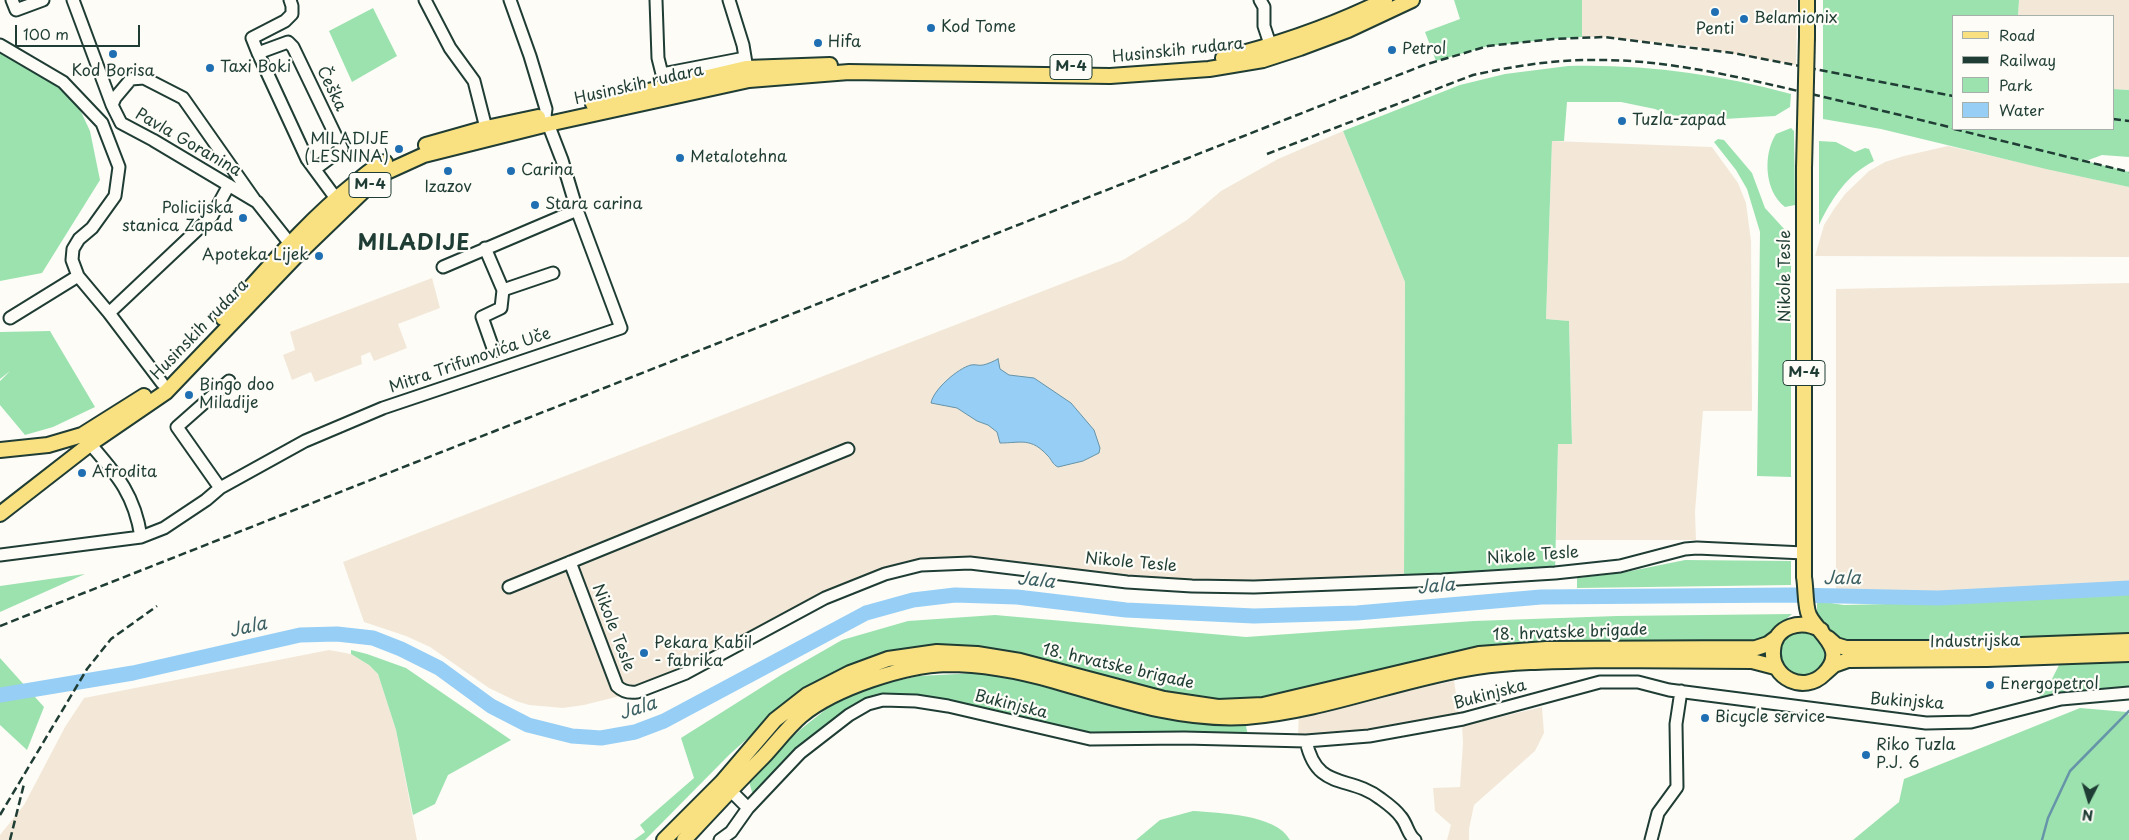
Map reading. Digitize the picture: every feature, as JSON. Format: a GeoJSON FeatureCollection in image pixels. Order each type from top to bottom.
{"type":"FeatureCollection","features":[{"type":"Feature","properties":{"kind":"main road","name":"Husinskih rudara"},"geometry":{"type":"LineString","coordinates":[[0,514],[57,468],[86,439],[162,383],[294,249],[380,175],[424,155],[547,120],[747,68],[849,64],[1107,67],[1209,61],[1271,47],[1339,22],[1385,0]]}},
{"type":"Feature","properties":{"kind":"main road","name":"Husinskih rudara"},"geometry":{"type":"LineString","coordinates":[[747,68],[849,72],[1110,76],[1209,69],[1263,60],[1300,48],[1348,30],[1412,0]]}},
{"type":"Feature","properties":{"kind":"main road","name":"Nikole Tesle"},"geometry":{"type":"LineString","coordinates":[[1788,627],[1803,610],[1799,593],[1804,578],[1804,168],[1807,0]]}},
{"type":"Feature","properties":{"kind":"main road","name":"Husinskih rudara"},"geometry":{"type":"LineString","coordinates":[[0,450],[86,439],[166,392],[337,198],[377,166],[423,146],[486,128],[547,120]]}},
{"type":"Feature","properties":{"kind":"main road"},"geometry":{"type":"LineString","coordinates":[[48,445],[54,452],[57,468]]}},
{"type":"Feature","properties":{"kind":"main road"},"geometry":{"type":"LineString","coordinates":[[1776,638],[1772,653],[1775,667],[1789,681],[1808,683],[1825,673],[1832,656],[1825,634],[1803,610]]}},
{"type":"Feature","properties":{"kind":"main road"},"geometry":{"type":"LineString","coordinates":[[1788,627],[1805,624],[1825,634]]}},
{"type":"Feature","properties":{"kind":"main road","name":"M-4"},"geometry":{"type":"LineString","coordinates":[[1776,638],[1788,627]]}},
{"type":"Feature","properties":{"kind":"main road","name":"Industrijska"},"geometry":{"type":"LineString","coordinates":[[1825,634],[1836,645],[1846,648],[2129,641]]}},
{"type":"Feature","properties":{"kind":"main road","name":"18. hrvatske brigade"},"geometry":{"type":"LineString","coordinates":[[684,840],[775,720],[807,695],[850,672],[888,659],[937,652],[977,654],[1020,661],[1164,699],[1218,707],[1263,705],[1479,654],[1546,649],[1756,648],[1768,644],[1776,638]]}},
{"type":"Feature","properties":{"kind":"main road","name":"Industrijska"},"geometry":{"type":"LineString","coordinates":[[1825,673],[1834,665],[1848,660],[2013,659],[2129,654]]}},
{"type":"Feature","properties":{"kind":"main road","name":"18. hrvatske brigade"},"geometry":{"type":"LineString","coordinates":[[664,840],[726,786],[801,716],[827,698],[856,685],[893,673],[945,664],[1015,671],[1135,705],[1208,716],[1244,717],[1278,714],[1468,668],[1516,662],[1599,660],[1752,661],[1775,667]]}},
{"type":"Feature","properties":{"kind":"street"},"geometry":{"type":"LineString","coordinates":[[12,0],[16,10],[43,0]]}},
{"type":"Feature","properties":{"kind":"street","name":"Pavla Goranina"},"geometry":{"type":"LineString","coordinates":[[73,0],[112,104],[121,122],[257,202]]}},
{"type":"Feature","properties":{"kind":"street"},"geometry":{"type":"LineString","coordinates":[[290,0],[292,14],[285,21],[252,38],[307,159],[337,198]]}},
{"type":"Feature","properties":{"kind":"street"},"geometry":{"type":"LineString","coordinates":[[425,0],[450,48],[474,81],[486,128]]}},
{"type":"Feature","properties":{"kind":"street","name":"Mitra Trifunovića Uče"},"geometry":{"type":"LineString","coordinates":[[0,555],[141,537],[164,528],[206,500],[220,488],[305,441],[383,408],[620,328],[577,210],[562,160],[547,120],[546,109],[530,56],[510,0]]}},
{"type":"Feature","properties":{"kind":"street","name":"Husinskih rudara"},"geometry":{"type":"LineString","coordinates":[[656,0],[658,58],[662,74],[747,68]]}},
{"type":"Feature","properties":{"kind":"street"},"geometry":{"type":"LineString","coordinates":[[729,0],[747,68]]}},
{"type":"Feature","properties":{"kind":"street"},"geometry":{"type":"LineString","coordinates":[[1260,0],[1264,7],[1264,26],[1271,47]]}},
{"type":"Feature","properties":{"kind":"street","name":"Češka"},"geometry":{"type":"LineString","coordinates":[[258,53],[288,42],[293,47],[342,149],[315,169]]}},
{"type":"Feature","properties":{"kind":"street"},"geometry":{"type":"LineString","coordinates":[[0,45],[62,82],[102,123],[119,167],[115,196],[92,228],[79,239],[73,249],[72,260],[78,276],[109,313],[162,383]]}},
{"type":"Feature","properties":{"kind":"street","name":"Pavla Goranina"},"geometry":{"type":"LineString","coordinates":[[112,104],[131,79],[144,78],[183,98],[257,202],[294,249]]}},
{"type":"Feature","properties":{"kind":"street"},"geometry":{"type":"LineString","coordinates":[[109,313],[212,216],[230,186]]}},
{"type":"Feature","properties":{"kind":"street"},"geometry":{"type":"LineString","coordinates":[[443,267],[577,210]]}},
{"type":"Feature","properties":{"kind":"street"},"geometry":{"type":"LineString","coordinates":[[485,248],[503,290],[552,273]]}},
{"type":"Feature","properties":{"kind":"street"},"geometry":{"type":"LineString","coordinates":[[10,318],[78,276]]}},
{"type":"Feature","properties":{"kind":"street","name":"Mitra Trifunovića Uče"},"geometry":{"type":"LineString","coordinates":[[494,351],[482,317],[501,308],[503,290]]}},
{"type":"Feature","properties":{"kind":"street"},"geometry":{"type":"LineString","coordinates":[[220,488],[177,428],[229,381]]}},
{"type":"Feature","properties":{"kind":"street"},"geometry":{"type":"LineString","coordinates":[[86,439],[126,489],[136,513],[141,537]]}},
{"type":"Feature","properties":{"kind":"street"},"geometry":{"type":"LineString","coordinates":[[509,587],[848,449]]}},
{"type":"Feature","properties":{"kind":"street","name":"Nikole Tesle"},"geometry":{"type":"LineString","coordinates":[[570,562],[617,686],[621,691],[630,693],[686,673],[825,598],[885,574],[921,566],[970,563],[1127,582],[1254,587],[1442,580],[1547,573],[1620,566],[1685,549],[1698,548],[1804,553]]}},
{"type":"Feature","properties":{"kind":"street","name":"Bukinjska"},"geometry":{"type":"LineString","coordinates":[[720,840],[736,836],[748,808],[800,753],[849,715],[868,704],[883,700],[916,701],[948,706],[1070,736],[1090,739],[1184,738],[1306,741],[1369,736],[1463,720],[1600,682],[1638,682],[1681,691],[1926,723],[1971,722],[2061,698],[2129,693]]}},
{"type":"Feature","properties":{"kind":"street"},"geometry":{"type":"LineString","coordinates":[[1652,840],[1658,813],[1677,788],[1676,724],[1681,691]]}},
{"type":"Feature","properties":{"kind":"street"},"geometry":{"type":"LineString","coordinates":[[1306,741],[1308,754],[1317,769],[1328,777],[1379,797],[1401,817],[1408,826],[1412,838],[1415,840]]}},
{"type":"Feature","properties":{"kind":"street"},"geometry":{"type":"LineString","coordinates":[[726,786],[748,808]]}},
{"type":"Feature","properties":{"kind":"shaded area"},"geometry":{"type":"Polygon","coordinates":[[[1582,0],[1797,0],[1796,65],[1691,46],[1604,37],[1582,37],[1582,0]]]}},
{"type":"Feature","properties":{"kind":"shaded area"},"geometry":{"type":"Polygon","coordinates":[[[2019,0],[2129,0],[2129,90],[2114,89],[2114,15],[2018,15],[2019,0]]]}},
{"type":"Feature","properties":{"kind":"shaded area"},"geometry":{"type":"Polygon","coordinates":[[[1343,131],[1405,282],[1404,581],[1192,586],[970,563],[885,574],[640,691],[584,705],[563,708],[529,705],[516,701],[489,688],[430,647],[406,636],[364,622],[343,562],[1123,260],[1187,220],[1221,191],[1278,159],[1343,131]]]}},
{"type":"Feature","properties":{"kind":"shaded area"},"geometry":{"type":"Polygon","coordinates":[[[1552,141],[1712,147],[1738,183],[1746,203],[1751,241],[1752,411],[1703,411],[1695,512],[1696,540],[1556,540],[1558,444],[1572,444],[1572,434],[1569,321],[1546,319],[1552,141]]]}},
{"type":"Feature","properties":{"kind":"shaded area"},"geometry":{"type":"Polygon","coordinates":[[[1948,146],[2129,187],[2129,257],[1815,256],[1824,225],[1834,209],[1845,194],[1869,171],[1885,162],[1948,146]]]}},
{"type":"Feature","properties":{"kind":"shaded area"},"geometry":{"type":"Polygon","coordinates":[[[432,278],[440,308],[398,324],[407,348],[374,361],[370,352],[361,356],[362,364],[315,382],[311,372],[292,380],[283,355],[295,350],[290,332],[432,278]]]}},
{"type":"Feature","properties":{"kind":"shaded area"},"geometry":{"type":"Polygon","coordinates":[[[2129,283],[2129,588],[1938,598],[1836,597],[1836,289],[2129,283]]]}},
{"type":"Feature","properties":{"kind":"shaded area"},"geometry":{"type":"Polygon","coordinates":[[[329,650],[351,654],[369,665],[378,674],[396,730],[417,840],[0,840],[0,835],[24,805],[65,727],[84,698],[329,650]]]}},
{"type":"Feature","properties":{"kind":"shaded area"},"geometry":{"type":"Polygon","coordinates":[[[1454,681],[1460,719],[1335,736],[1298,735],[1299,711],[1454,681]]]}},
{"type":"Feature","properties":{"kind":"shaded area"},"geometry":{"type":"Polygon","coordinates":[[[1542,707],[1544,733],[1535,751],[1474,805],[1469,829],[1469,840],[1447,840],[1451,825],[1435,811],[1433,788],[1460,787],[1463,743],[1462,726],[1542,707]]]}},
{"type":"Feature","properties":{"kind":"green space"},"geometry":{"type":"Polygon","coordinates":[[[1454,0],[1582,0],[1582,37],[1488,46],[1436,61],[1425,32],[1460,19],[1454,0]]]}},
{"type":"Feature","properties":{"kind":"green space"},"geometry":{"type":"Polygon","coordinates":[[[1823,0],[2019,0],[2018,15],[1952,15],[1952,130],[2114,130],[2114,89],[2129,90],[2129,157],[2102,155],[2086,161],[2129,172],[2129,187],[1881,129],[1823,119],[1823,0]]]}},
{"type":"Feature","properties":{"kind":"green space"},"geometry":{"type":"Polygon","coordinates":[[[373,8],[397,56],[352,82],[329,31],[373,8]]]}},
{"type":"Feature","properties":{"kind":"green space"},"geometry":{"type":"Polygon","coordinates":[[[0,44],[76,101],[90,131],[100,180],[42,273],[0,281],[0,44]]]}},
{"type":"Feature","properties":{"kind":"green space"},"geometry":{"type":"Polygon","coordinates":[[[1568,66],[1652,69],[1736,81],[1791,94],[1790,107],[1775,116],[1724,119],[1669,115],[1655,109],[1621,102],[1567,102],[1564,141],[1552,141],[1546,319],[1569,321],[1572,444],[1558,444],[1555,573],[1404,581],[1405,282],[1343,131],[1460,85],[1505,74],[1568,66]]]}},
{"type":"Feature","properties":{"kind":"green space"},"geometry":{"type":"Polygon","coordinates":[[[1791,128],[1794,131],[1795,205],[1785,207],[1778,200],[1769,182],[1768,162],[1769,152],[1776,134],[1791,128]]]}},
{"type":"Feature","properties":{"kind":"green space"},"geometry":{"type":"Polygon","coordinates":[[[1718,139],[1724,140],[1752,173],[1765,208],[1786,231],[1791,242],[1791,477],[1757,476],[1760,232],[1747,189],[1736,170],[1714,142],[1718,139]]]}},
{"type":"Feature","properties":{"kind":"green space"},"geometry":{"type":"Polygon","coordinates":[[[1819,141],[1836,142],[1855,152],[1865,148],[1869,149],[1874,161],[1856,173],[1841,188],[1819,225],[1819,141]]]}},
{"type":"Feature","properties":{"kind":"green space"},"geometry":{"type":"Polygon","coordinates":[[[50,331],[95,407],[53,427],[25,435],[0,405],[0,381],[10,371],[0,379],[0,332],[50,331]]]}},
{"type":"Feature","properties":{"kind":"green space"},"geometry":{"type":"Polygon","coordinates":[[[1685,560],[1791,561],[1791,585],[1577,588],[1577,578],[1621,573],[1685,560]]]}},
{"type":"Feature","properties":{"kind":"green space"},"geometry":{"type":"Polygon","coordinates":[[[85,574],[0,612],[0,586],[85,574]]]}},
{"type":"Feature","properties":{"kind":"green space"},"geometry":{"type":"Polygon","coordinates":[[[2129,593],[2129,636],[1846,643],[1838,639],[1817,617],[1817,601],[1844,605],[1976,602],[2129,593]]]}},
{"type":"Feature","properties":{"kind":"green space"},"geometry":{"type":"Polygon","coordinates":[[[1792,614],[1761,641],[1750,644],[1701,640],[1514,643],[1264,701],[1221,704],[902,652],[783,707],[730,754],[645,840],[634,840],[645,832],[640,825],[694,778],[681,738],[781,675],[842,640],[908,621],[995,615],[1246,637],[1474,621],[1617,616],[1792,614]]]}},
{"type":"Feature","properties":{"kind":"green space"},"geometry":{"type":"Polygon","coordinates":[[[1791,630],[1816,631],[1829,653],[1824,670],[1801,680],[1779,667],[1779,642],[1791,630]]]}},
{"type":"Feature","properties":{"kind":"green space"},"geometry":{"type":"Polygon","coordinates":[[[351,650],[406,668],[511,740],[448,775],[435,804],[413,815],[396,730],[378,674],[369,665],[351,654],[351,650]]]}},
{"type":"Feature","properties":{"kind":"green space"},"geometry":{"type":"Polygon","coordinates":[[[0,658],[44,707],[27,750],[0,725],[0,658]]]}},
{"type":"Feature","properties":{"kind":"green space"},"geometry":{"type":"Polygon","coordinates":[[[2129,661],[2129,693],[2043,704],[2039,697],[2047,689],[2059,665],[2129,661]]]}},
{"type":"Feature","properties":{"kind":"green space"},"geometry":{"type":"Polygon","coordinates":[[[976,673],[1029,682],[1095,700],[1245,721],[1248,736],[1103,736],[1073,732],[930,698],[868,700],[756,792],[752,792],[748,778],[801,729],[834,703],[877,685],[919,676],[976,673]]]}},
{"type":"Feature","properties":{"kind":"green space"},"geometry":{"type":"Polygon","coordinates":[[[2080,708],[2127,712],[2129,715],[2129,840],[1853,840],[1899,802],[1904,779],[2080,708]]]}},
{"type":"Feature","properties":{"kind":"green space"},"geometry":{"type":"Polygon","coordinates":[[[1193,811],[1246,816],[1260,820],[1283,831],[1290,840],[1136,840],[1160,820],[1193,811]]]}},
{"type":"Feature","properties":{"kind":"water"},"geometry":{"type":"Polygon","coordinates":[[[998,359],[1000,369],[1009,375],[1034,378],[1071,403],[1094,430],[1100,448],[1099,453],[1083,461],[1058,467],[1036,446],[1025,442],[1000,443],[997,432],[988,425],[977,421],[957,408],[931,403],[941,386],[960,370],[971,365],[983,365],[998,359]]]}},
{"type":"Feature","properties":{"kind":"waterway"},"geometry":{"type":"LineString","coordinates":[[229,192],[250,204]]}},
{"type":"Feature","properties":{"kind":"waterway","name":"Jala"},"geometry":{"type":"LineString","coordinates":[[0,695],[133,673],[300,635],[337,634],[373,638],[401,649],[439,668],[491,706],[528,725],[572,736],[601,738],[635,732],[664,721],[866,613],[913,600],[955,595],[1017,597],[1126,610],[1254,616],[1357,613],[1541,597],[1792,595],[1938,598],[2129,588]]}},
{"type":"Feature","properties":{"kind":"waterway"},"geometry":{"type":"LineString","coordinates":[[2042,840],[2048,818],[2070,771],[2129,711]]}},
{"type":"Feature","properties":{"kind":"railway"},"geometry":{"type":"LineString","coordinates":[[0,626],[1424,65],[1488,46],[1553,39],[1604,37],[1733,53],[1952,96]]}},
{"type":"Feature","properties":{"kind":"railway"},"geometry":{"type":"LineString","coordinates":[[1267,154],[1473,75],[1536,64],[1584,60],[1650,63],[1700,70],[1774,85],[1952,128]]}},
{"type":"Feature","properties":{"kind":"railway"},"geometry":{"type":"LineString","coordinates":[[2114,119],[2129,121]]}},
{"type":"Feature","properties":{"kind":"railway"},"geometry":{"type":"LineString","coordinates":[[1958,130],[2129,172]]}},
{"type":"Feature","properties":{"kind":"railway"},"geometry":{"type":"LineString","coordinates":[[0,815],[87,669],[111,639],[157,606]]}},
{"type":"Feature","properties":{"kind":"railway"},"geometry":{"type":"LineString","coordinates":[[10,840],[24,784]]}},
{"type":"Feature","properties":{"kind":"place","name":"Penti"},"geometry":{"type":"Point","coordinates":[1715,12]}},
{"type":"Feature","properties":{"kind":"place","name":"Belamionix"},"geometry":{"type":"Point","coordinates":[1744,19]}},
{"type":"Feature","properties":{"kind":"place","name":"Kod Tome"},"geometry":{"type":"Point","coordinates":[931,28]}},
{"type":"Feature","properties":{"kind":"place","name":"Hifa"},"geometry":{"type":"Point","coordinates":[818,43]}},
{"type":"Feature","properties":{"kind":"place","name":"Petrol"},"geometry":{"type":"Point","coordinates":[1392,50]}},
{"type":"Feature","properties":{"kind":"place","name":"Kod Borisa"},"geometry":{"type":"Point","coordinates":[113,54]}},
{"type":"Feature","properties":{"kind":"place","name":"Taxi Boki"},"geometry":{"type":"Point","coordinates":[210,68]}},
{"type":"Feature","properties":{"kind":"place","name":"Tuzla-zapad"},"geometry":{"type":"Point","coordinates":[1622,121]}},
{"type":"Feature","properties":{"kind":"place","name":"MILADIJE (LESNINA)"},"geometry":{"type":"Point","coordinates":[399,149]}},
{"type":"Feature","properties":{"kind":"place","name":"Metalotehna"},"geometry":{"type":"Point","coordinates":[680,158]}},
{"type":"Feature","properties":{"kind":"place","name":"Izazov"},"geometry":{"type":"Point","coordinates":[448,171]}},
{"type":"Feature","properties":{"kind":"place","name":"Carina"},"geometry":{"type":"Point","coordinates":[511,171]}},
{"type":"Feature","properties":{"kind":"place","name":"Stara carina"},"geometry":{"type":"Point","coordinates":[535,205]}},
{"type":"Feature","properties":{"kind":"place","name":"Policijska stanica Zapad"},"geometry":{"type":"Point","coordinates":[243,218]}},
{"type":"Feature","properties":{"kind":"place","name":"Apoteka Lijek"},"geometry":{"type":"Point","coordinates":[319,256]}},
{"type":"Feature","properties":{"kind":"place","name":"Bingo doo Miladije"},"geometry":{"type":"Point","coordinates":[189,395]}},
{"type":"Feature","properties":{"kind":"place","name":"Afrodita"},"geometry":{"type":"Point","coordinates":[82,473]}},
{"type":"Feature","properties":{"kind":"place","name":"Pekara Kabil - fabrika"},"geometry":{"type":"Point","coordinates":[644,653]}},
{"type":"Feature","properties":{"kind":"place","name":"Energopetrol"},"geometry":{"type":"Point","coordinates":[1990,685]}},
{"type":"Feature","properties":{"kind":"place","name":"Bicycle service"},"geometry":{"type":"Point","coordinates":[1705,718]}},
{"type":"Feature","properties":{"kind":"place","name":"Riko Tuzla P.J. 6"},"geometry":{"type":"Point","coordinates":[1866,755]}},
{"type":"Feature","properties":{"kind":"district","name":"MILADIJE"},"geometry":{"type":"Point","coordinates":[414,244]}}]}
